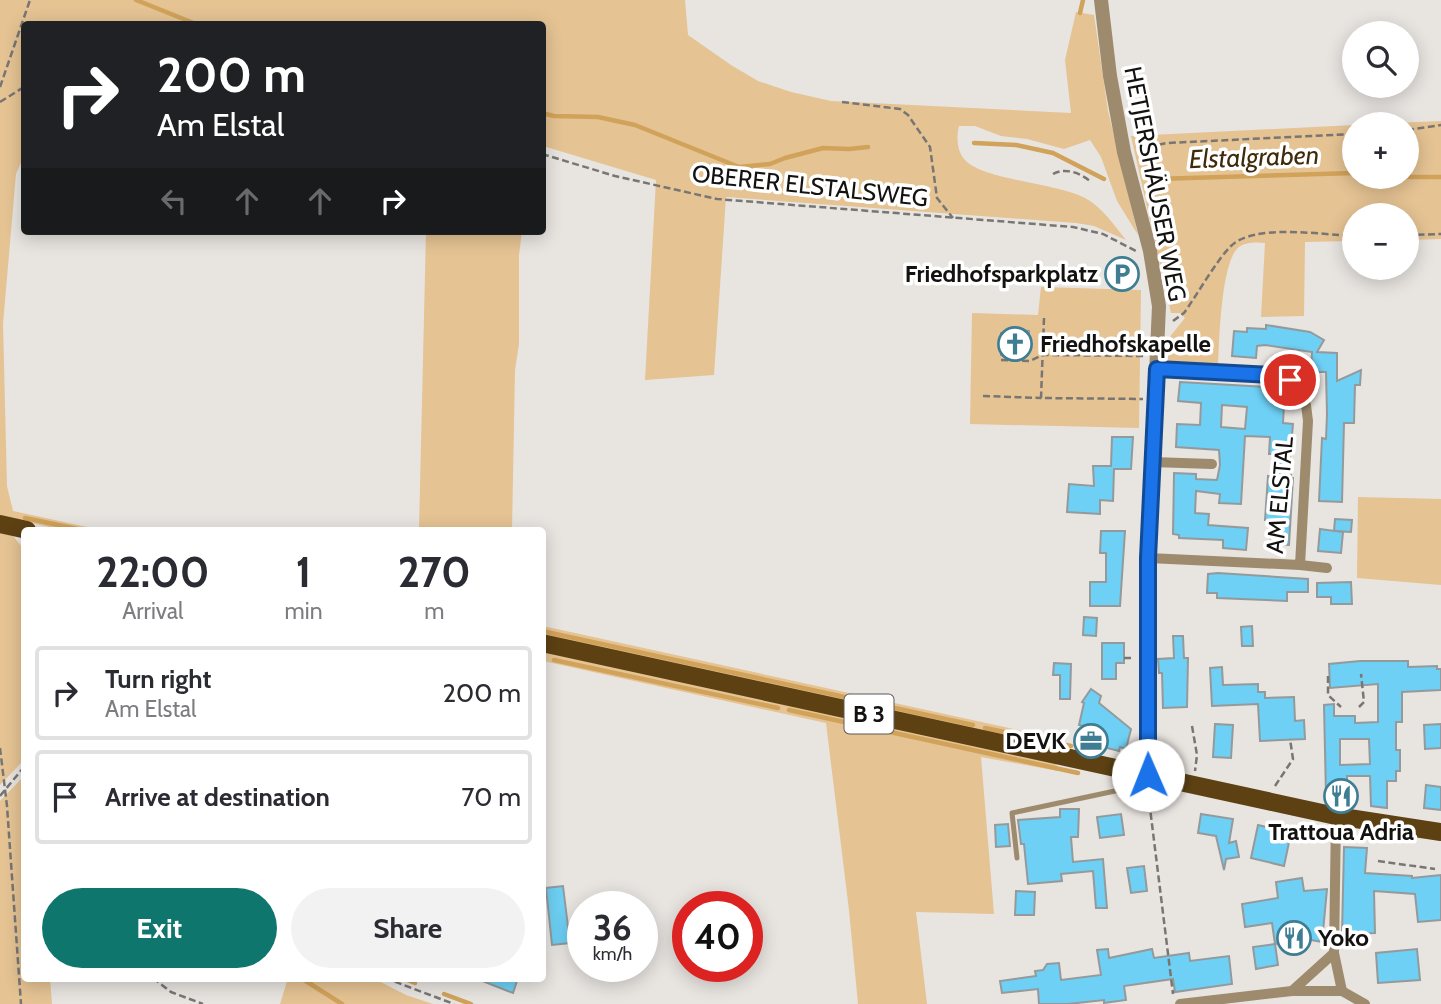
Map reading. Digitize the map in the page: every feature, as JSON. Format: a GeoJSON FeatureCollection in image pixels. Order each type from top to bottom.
{"type":"FeatureCollection","features":[{"type":"Feature","properties":{"kind":"main road"},"geometry":{"type":"LineString","coordinates":[[0,524],[21,529]]}},
{"type":"Feature","properties":{"kind":"main road","name":"B 3"},"geometry":{"type":"LineString","coordinates":[[546,644],[1336,816],[1441,832]]}},
{"type":"Feature","properties":{"kind":"street","name":"HETJERSHÄUSER WEG"},"geometry":{"type":"LineString","coordinates":[[1101,0],[1108,62],[1124,152],[1157,286],[1159,331],[1148,558],[1148,775]]}},
{"type":"Feature","properties":{"kind":"street","name":"AM ELSTAL"},"geometry":{"type":"LineString","coordinates":[[1148,558],[1300,565],[1308,421],[1304,395],[1290,380],[1272,375],[1157,363]]}},
{"type":"Feature","properties":{"kind":"street"},"geometry":{"type":"LineString","coordinates":[[1152,462],[1212,464]]}},
{"type":"Feature","properties":{"kind":"street"},"geometry":{"type":"LineString","coordinates":[[1300,565],[1327,568]]}},
{"type":"Feature","properties":{"kind":"street"},"geometry":{"type":"LineString","coordinates":[[1336,816],[1334,953],[1342,991]]}},
{"type":"Feature","properties":{"kind":"street"},"geometry":{"type":"LineString","coordinates":[[1292,991],[1334,953]]}},
{"type":"Feature","properties":{"kind":"street"},"geometry":{"type":"LineString","coordinates":[[1177,1004],[1292,991],[1342,991],[1364,1004]]}},
{"type":"Feature","properties":{"kind":"lane"},"geometry":{"type":"LineString","coordinates":[[1017,858],[1012,813],[1129,788],[1148,775]]}},
{"type":"Feature","properties":{"kind":"path"},"geometry":{"type":"LineString","coordinates":[[23,21],[30,0]]}},
{"type":"Feature","properties":{"kind":"path"},"geometry":{"type":"LineString","coordinates":[[0,87],[21,26]]}},
{"type":"Feature","properties":{"kind":"path"},"geometry":{"type":"LineString","coordinates":[[0,102],[21,89]]}},
{"type":"Feature","properties":{"kind":"path"},"geometry":{"type":"LineString","coordinates":[[842,102],[900,109],[908,115],[930,147],[937,198],[953,218]]}},
{"type":"Feature","properties":{"kind":"path"},"geometry":{"type":"LineString","coordinates":[[1419,128],[1441,125]]}},
{"type":"Feature","properties":{"kind":"path"},"geometry":{"type":"LineString","coordinates":[[1139,149],[1167,143],[1342,135]]}},
{"type":"Feature","properties":{"kind":"path","name":"OBERER ELSTALSWEG"},"geometry":{"type":"LineString","coordinates":[[546,154],[615,176],[717,199],[1073,227],[1103,234],[1139,253]]}},
{"type":"Feature","properties":{"kind":"path"},"geometry":{"type":"LineString","coordinates":[[1053,174],[1068,171],[1084,175],[1090,181]]}},
{"type":"Feature","properties":{"kind":"path"},"geometry":{"type":"LineString","coordinates":[[1159,331],[1184,313],[1231,245],[1245,237],[1273,233],[1342,236]]}},
{"type":"Feature","properties":{"kind":"path"},"geometry":{"type":"LineString","coordinates":[[1419,235],[1441,234]]}},
{"type":"Feature","properties":{"kind":"path"},"geometry":{"type":"LineString","coordinates":[[1041,398],[1044,318]]}},
{"type":"Feature","properties":{"kind":"path"},"geometry":{"type":"LineString","coordinates":[[1001,360],[1030,361],[1042,355],[1157,363]]}},
{"type":"Feature","properties":{"kind":"path"},"geometry":{"type":"LineString","coordinates":[[983,396],[1155,399]]}},
{"type":"Feature","properties":{"kind":"path"},"geometry":{"type":"LineString","coordinates":[[1359,707],[1364,702],[1361,674]]}},
{"type":"Feature","properties":{"kind":"path"},"geometry":{"type":"LineString","coordinates":[[1328,676],[1328,695],[1341,707]]}},
{"type":"Feature","properties":{"kind":"path"},"geometry":{"type":"LineString","coordinates":[[1192,726],[1197,755],[1195,775]]}},
{"type":"Feature","properties":{"kind":"path"},"geometry":{"type":"LineString","coordinates":[[1272,792],[1293,759],[1290,739]]}},
{"type":"Feature","properties":{"kind":"path"},"geometry":{"type":"LineString","coordinates":[[0,748],[21,1004]]}},
{"type":"Feature","properties":{"kind":"path"},"geometry":{"type":"LineString","coordinates":[[0,796],[21,771]]}},
{"type":"Feature","properties":{"kind":"path"},"geometry":{"type":"LineString","coordinates":[[1148,775],[1148,806],[1177,1004]]}},
{"type":"Feature","properties":{"kind":"path"},"geometry":{"type":"LineString","coordinates":[[1378,862],[1435,869]]}},
{"type":"Feature","properties":{"kind":"path"},"geometry":{"type":"LineString","coordinates":[[158,982],[171,992],[203,1004]]}},
{"type":"Feature","properties":{"kind":"path"},"geometry":{"type":"LineString","coordinates":[[395,982],[454,1004]]}},
{"type":"Feature","properties":{"kind":"shaded area"},"geometry":{"type":"Polygon","coordinates":[[[0,0],[685,0],[688,35],[758,81],[791,92],[831,101],[1071,113],[1065,60],[1076,12],[1094,15],[1108,111],[1138,235],[1117,201],[1101,157],[1090,140],[1064,149],[1027,139],[1001,136],[975,126],[959,126],[959,149],[966,161],[989,173],[1085,198],[1102,211],[1126,240],[1094,226],[1076,223],[726,197],[714,375],[645,380],[656,180],[546,147],[546,21],[21,21],[21,163],[16,174],[3,324],[7,486],[13,511],[87,527],[49,527],[0,516],[0,0]]]}},
{"type":"Feature","properties":{"kind":"shaded area"},"geometry":{"type":"Polygon","coordinates":[[[1441,121],[1441,239],[1419,240],[1419,203],[1342,203],[1342,241],[1305,242],[1304,316],[1261,317],[1265,243],[1242,245],[1233,255],[1228,268],[1220,321],[1218,365],[1165,363],[1168,339],[1185,318],[1180,313],[1171,313],[1131,136],[1342,126],[1342,189],[1419,189],[1419,122],[1441,121]]]}},
{"type":"Feature","properties":{"kind":"shaded area"},"geometry":{"type":"Polygon","coordinates":[[[426,235],[522,235],[519,344],[515,370],[512,527],[419,527],[426,235]]]}},
{"type":"Feature","properties":{"kind":"shaded area"},"geometry":{"type":"Polygon","coordinates":[[[1041,287],[1141,290],[1139,428],[970,424],[972,313],[1038,315],[1041,287]]]}},
{"type":"Feature","properties":{"kind":"shaded area"},"geometry":{"type":"Polygon","coordinates":[[[1358,497],[1441,499],[1441,585],[1357,578],[1358,497]]]}},
{"type":"Feature","properties":{"kind":"shaded area"},"geometry":{"type":"Polygon","coordinates":[[[0,522],[2,533],[13,536],[21,546],[21,763],[0,785],[0,522]]]}},
{"type":"Feature","properties":{"kind":"shaded area"},"geometry":{"type":"Polygon","coordinates":[[[546,627],[1046,736],[1050,746],[546,636],[546,627]]]}},
{"type":"Feature","properties":{"kind":"shaded area"},"geometry":{"type":"Polygon","coordinates":[[[546,652],[1056,763],[1058,771],[981,757],[994,914],[916,912],[927,1004],[858,1004],[826,723],[546,662],[546,652]]]}},
{"type":"Feature","properties":{"kind":"shaded area"},"geometry":{"type":"Polygon","coordinates":[[[21,779],[21,982],[50,982],[52,1004],[0,1004],[0,801],[21,779]]]}},
{"type":"Feature","properties":{"kind":"shaded area"},"geometry":{"type":"Polygon","coordinates":[[[287,982],[381,982],[406,995],[433,1004],[280,1004],[287,982]]]}},
{"type":"Feature","properties":{"kind":"building"},"geometry":{"type":"Polygon","coordinates":[[[1266,325],[1310,332],[1324,340],[1317,352],[1337,353],[1337,381],[1361,370],[1360,385],[1355,385],[1354,423],[1344,423],[1342,502],[1319,501],[1322,438],[1326,439],[1326,372],[1311,372],[1312,352],[1265,345],[1257,346],[1256,358],[1232,356],[1234,331],[1247,332],[1247,328],[1266,329],[1266,325]]]}},
{"type":"Feature","properties":{"kind":"building","name":"Friedhofskapelle"},"geometry":{"type":"Polygon","coordinates":[[[1017,330],[1029,331],[1028,355],[1001,355],[1001,333],[1017,333],[1017,330]]]}},
{"type":"Feature","properties":{"kind":"building"},"geometry":{"type":"Polygon","coordinates":[[[1180,382],[1285,388],[1283,423],[1293,424],[1289,468],[1293,478],[1289,545],[1270,544],[1272,520],[1265,520],[1268,476],[1273,477],[1275,454],[1269,454],[1270,437],[1245,436],[1241,504],[1219,503],[1220,494],[1196,491],[1195,513],[1209,514],[1208,525],[1248,528],[1246,550],[1223,548],[1223,540],[1179,538],[1179,535],[1173,534],[1174,473],[1196,474],[1196,479],[1217,480],[1220,465],[1219,450],[1176,447],[1177,424],[1200,425],[1201,403],[1178,401],[1180,382]],[[1222,405],[1221,427],[1245,429],[1247,407],[1222,405]]]}},
{"type":"Feature","properties":{"kind":"building"},"geometry":{"type":"Polygon","coordinates":[[[1112,437],[1133,437],[1131,469],[1114,469],[1113,501],[1100,500],[1100,514],[1067,512],[1069,484],[1094,486],[1093,466],[1111,466],[1112,437]]]}},
{"type":"Feature","properties":{"kind":"building"},"geometry":{"type":"Polygon","coordinates":[[[1335,519],[1352,520],[1351,532],[1334,531],[1335,519]]]}},
{"type":"Feature","properties":{"kind":"building"},"geometry":{"type":"Polygon","coordinates":[[[1320,529],[1343,532],[1341,553],[1318,551],[1320,529]]]}},
{"type":"Feature","properties":{"kind":"building"},"geometry":{"type":"Polygon","coordinates":[[[1101,531],[1125,531],[1120,606],[1090,606],[1090,582],[1106,582],[1106,553],[1100,553],[1101,531]]]}},
{"type":"Feature","properties":{"kind":"building"},"geometry":{"type":"Polygon","coordinates":[[[1208,574],[1308,579],[1308,592],[1287,592],[1287,601],[1217,598],[1217,593],[1207,593],[1208,574]]]}},
{"type":"Feature","properties":{"kind":"building"},"geometry":{"type":"Polygon","coordinates":[[[1351,582],[1352,604],[1331,604],[1331,597],[1317,597],[1317,583],[1351,582]]]}},
{"type":"Feature","properties":{"kind":"building"},"geometry":{"type":"Polygon","coordinates":[[[1084,617],[1097,618],[1096,636],[1083,635],[1084,617]]]}},
{"type":"Feature","properties":{"kind":"building"},"geometry":{"type":"Polygon","coordinates":[[[1252,626],[1253,646],[1242,646],[1241,627],[1252,626]]]}},
{"type":"Feature","properties":{"kind":"building"},"geometry":{"type":"Polygon","coordinates":[[[1173,636],[1183,636],[1184,658],[1188,658],[1187,707],[1163,708],[1162,673],[1159,673],[1158,659],[1174,658],[1173,636]]]}},
{"type":"Feature","properties":{"kind":"building"},"geometry":{"type":"Polygon","coordinates":[[[1102,643],[1124,643],[1124,663],[1116,663],[1116,679],[1102,679],[1102,643]]]}},
{"type":"Feature","properties":{"kind":"building"},"geometry":{"type":"Polygon","coordinates":[[[1408,661],[1408,667],[1437,666],[1437,669],[1441,669],[1441,690],[1402,692],[1402,722],[1396,722],[1396,750],[1400,750],[1400,771],[1396,771],[1396,781],[1387,781],[1387,808],[1371,806],[1370,776],[1347,776],[1347,796],[1326,796],[1324,705],[1334,704],[1334,716],[1355,716],[1355,723],[1378,722],[1378,684],[1330,688],[1329,664],[1408,661]],[[1340,739],[1340,765],[1370,764],[1369,739],[1340,739]]]}},
{"type":"Feature","properties":{"kind":"building"},"geometry":{"type":"Polygon","coordinates":[[[1054,663],[1071,664],[1070,699],[1060,699],[1060,675],[1053,675],[1054,663]]]}},
{"type":"Feature","properties":{"kind":"building"},"geometry":{"type":"Polygon","coordinates":[[[1222,667],[1223,685],[1258,684],[1258,692],[1265,692],[1265,698],[1294,697],[1295,721],[1304,720],[1305,739],[1260,741],[1258,704],[1212,706],[1210,668],[1222,667]]]}},
{"type":"Feature","properties":{"kind":"building"},"geometry":{"type":"Polygon","coordinates":[[[1091,689],[1101,696],[1099,703],[1131,729],[1126,749],[1120,747],[1119,751],[1080,741],[1084,726],[1079,725],[1084,703],[1082,702],[1091,689]]]}},
{"type":"Feature","properties":{"kind":"building"},"geometry":{"type":"Polygon","coordinates":[[[1215,724],[1233,725],[1231,758],[1213,757],[1215,724]]]}},
{"type":"Feature","properties":{"kind":"building"},"geometry":{"type":"Polygon","coordinates":[[[1441,724],[1441,748],[1425,749],[1424,725],[1441,724]]]}},
{"type":"Feature","properties":{"kind":"building"},"geometry":{"type":"Polygon","coordinates":[[[1426,785],[1441,787],[1441,810],[1424,808],[1426,785]]]}},
{"type":"Feature","properties":{"kind":"building"},"geometry":{"type":"Polygon","coordinates":[[[1060,809],[1079,809],[1078,837],[1071,837],[1073,862],[1103,859],[1107,908],[1096,908],[1093,871],[1061,874],[1062,881],[1028,884],[1024,844],[1021,844],[1018,820],[1060,817],[1060,809]]]}},
{"type":"Feature","properties":{"kind":"building"},"geometry":{"type":"Polygon","coordinates":[[[1121,814],[1124,835],[1100,838],[1097,817],[1121,814]]]}},
{"type":"Feature","properties":{"kind":"building"},"geometry":{"type":"Polygon","coordinates":[[[1201,814],[1233,819],[1229,843],[1236,841],[1239,857],[1226,859],[1224,870],[1216,836],[1198,833],[1201,814]]]}},
{"type":"Feature","properties":{"kind":"building"},"geometry":{"type":"Polygon","coordinates":[[[1008,824],[1010,846],[996,847],[995,825],[1008,824]]]}},
{"type":"Feature","properties":{"kind":"building"},"geometry":{"type":"Polygon","coordinates":[[[1258,825],[1291,833],[1284,866],[1251,858],[1258,825]]]}},
{"type":"Feature","properties":{"kind":"building"},"geometry":{"type":"Polygon","coordinates":[[[1344,847],[1367,848],[1365,873],[1412,878],[1441,875],[1441,920],[1418,922],[1415,894],[1374,891],[1375,933],[1342,934],[1344,847]]]}},
{"type":"Feature","properties":{"kind":"building"},"geometry":{"type":"Polygon","coordinates":[[[1144,866],[1147,891],[1131,893],[1127,868],[1144,866]]]}},
{"type":"Feature","properties":{"kind":"building"},"geometry":{"type":"Polygon","coordinates":[[[1302,878],[1304,891],[1327,889],[1322,942],[1306,939],[1275,944],[1272,923],[1245,927],[1242,904],[1278,898],[1276,882],[1302,878]]]}},
{"type":"Feature","properties":{"kind":"building"},"geometry":{"type":"Polygon","coordinates":[[[563,886],[567,943],[552,945],[546,888],[563,886]]]}},
{"type":"Feature","properties":{"kind":"building"},"geometry":{"type":"Polygon","coordinates":[[[1016,891],[1035,892],[1034,915],[1015,915],[1016,891]]]}},
{"type":"Feature","properties":{"kind":"building"},"geometry":{"type":"Polygon","coordinates":[[[1275,944],[1278,965],[1256,969],[1253,947],[1275,944]]]}},
{"type":"Feature","properties":{"kind":"building"},"geometry":{"type":"Polygon","coordinates":[[[1108,949],[1109,958],[1152,949],[1154,958],[1189,953],[1190,961],[1229,956],[1232,984],[1175,992],[1173,979],[1124,986],[1126,1000],[1104,1003],[1104,1000],[1039,1004],[1038,989],[1002,993],[1000,981],[1036,976],[1035,971],[1043,970],[1047,964],[1059,963],[1061,980],[1101,975],[1097,950],[1108,949]]]}},
{"type":"Feature","properties":{"kind":"building"},"geometry":{"type":"Polygon","coordinates":[[[1417,949],[1420,980],[1378,983],[1376,953],[1417,949]]]}},
{"type":"Feature","properties":{"kind":"building"},"geometry":{"type":"Polygon","coordinates":[[[485,982],[517,982],[513,993],[485,982]]]}},
{"type":"Feature","properties":{"kind":"waterway","name":"Elstalgraben"},"geometry":{"type":"LineString","coordinates":[[136,0],[188,21]]}},
{"type":"Feature","properties":{"kind":"waterway"},"geometry":{"type":"LineString","coordinates":[[1080,13],[1083,0]]}},
{"type":"Feature","properties":{"kind":"waterway","name":"Elstalgraben"},"geometry":{"type":"LineString","coordinates":[[546,114],[598,117],[635,125],[739,167],[770,164],[823,148],[868,147]]}},
{"type":"Feature","properties":{"kind":"waterway","name":"Elstalgraben"},"geometry":{"type":"LineString","coordinates":[[974,143],[1016,145],[1053,153],[1104,179]]}},
{"type":"Feature","properties":{"kind":"waterway","name":"Elstalgraben"},"geometry":{"type":"LineString","coordinates":[[1155,179],[1342,173]]}},
{"type":"Feature","properties":{"kind":"waterway","name":"Elstalgraben"},"geometry":{"type":"LineString","coordinates":[[1419,177],[1441,177]]}},
{"type":"Feature","properties":{"kind":"waterway"},"geometry":{"type":"LineString","coordinates":[[25,518],[68,527]]}},
{"type":"Feature","properties":{"kind":"waterway"},"geometry":{"type":"LineString","coordinates":[[546,632],[973,725]]}},
{"type":"Feature","properties":{"kind":"waterway"},"geometry":{"type":"LineString","coordinates":[[554,660],[778,708]]}},
{"type":"Feature","properties":{"kind":"waterway"},"geometry":{"type":"LineString","coordinates":[[789,710],[1078,773]]}},
{"type":"Feature","properties":{"kind":"waterway"},"geometry":{"type":"LineString","coordinates":[[985,728],[1071,746]]}},
{"type":"Feature","properties":{"kind":"waterway"},"geometry":{"type":"LineString","coordinates":[[307,982],[342,1004]]}},
{"type":"Feature","properties":{"kind":"waterway"},"geometry":{"type":"LineString","coordinates":[[444,994],[471,1004]]}},
{"type":"Feature","properties":{"kind":"place","name":"Friedhofsparkplatz"},"geometry":{"type":"Point","coordinates":[1122,274]}},
{"type":"Feature","properties":{"kind":"place","name":"Friedhofskapelle"},"geometry":{"type":"Point","coordinates":[1015,344]}},
{"type":"Feature","properties":{"kind":"place","name":"DEVK"},"geometry":{"type":"Point","coordinates":[1091,741]}},
{"type":"Feature","properties":{"kind":"place","name":"Trattoua Adria"},"geometry":{"type":"Point","coordinates":[1341,796]}},
{"type":"Feature","properties":{"kind":"place","name":"Yoko"},"geometry":{"type":"Point","coordinates":[1294,938]}},
{"type":"Feature","properties":{"kind":"route"},"geometry":{"type":"LineString","coordinates":[[1148,775],[1148,558],[1157,369],[1272,375],[1290,380]]}}]}
